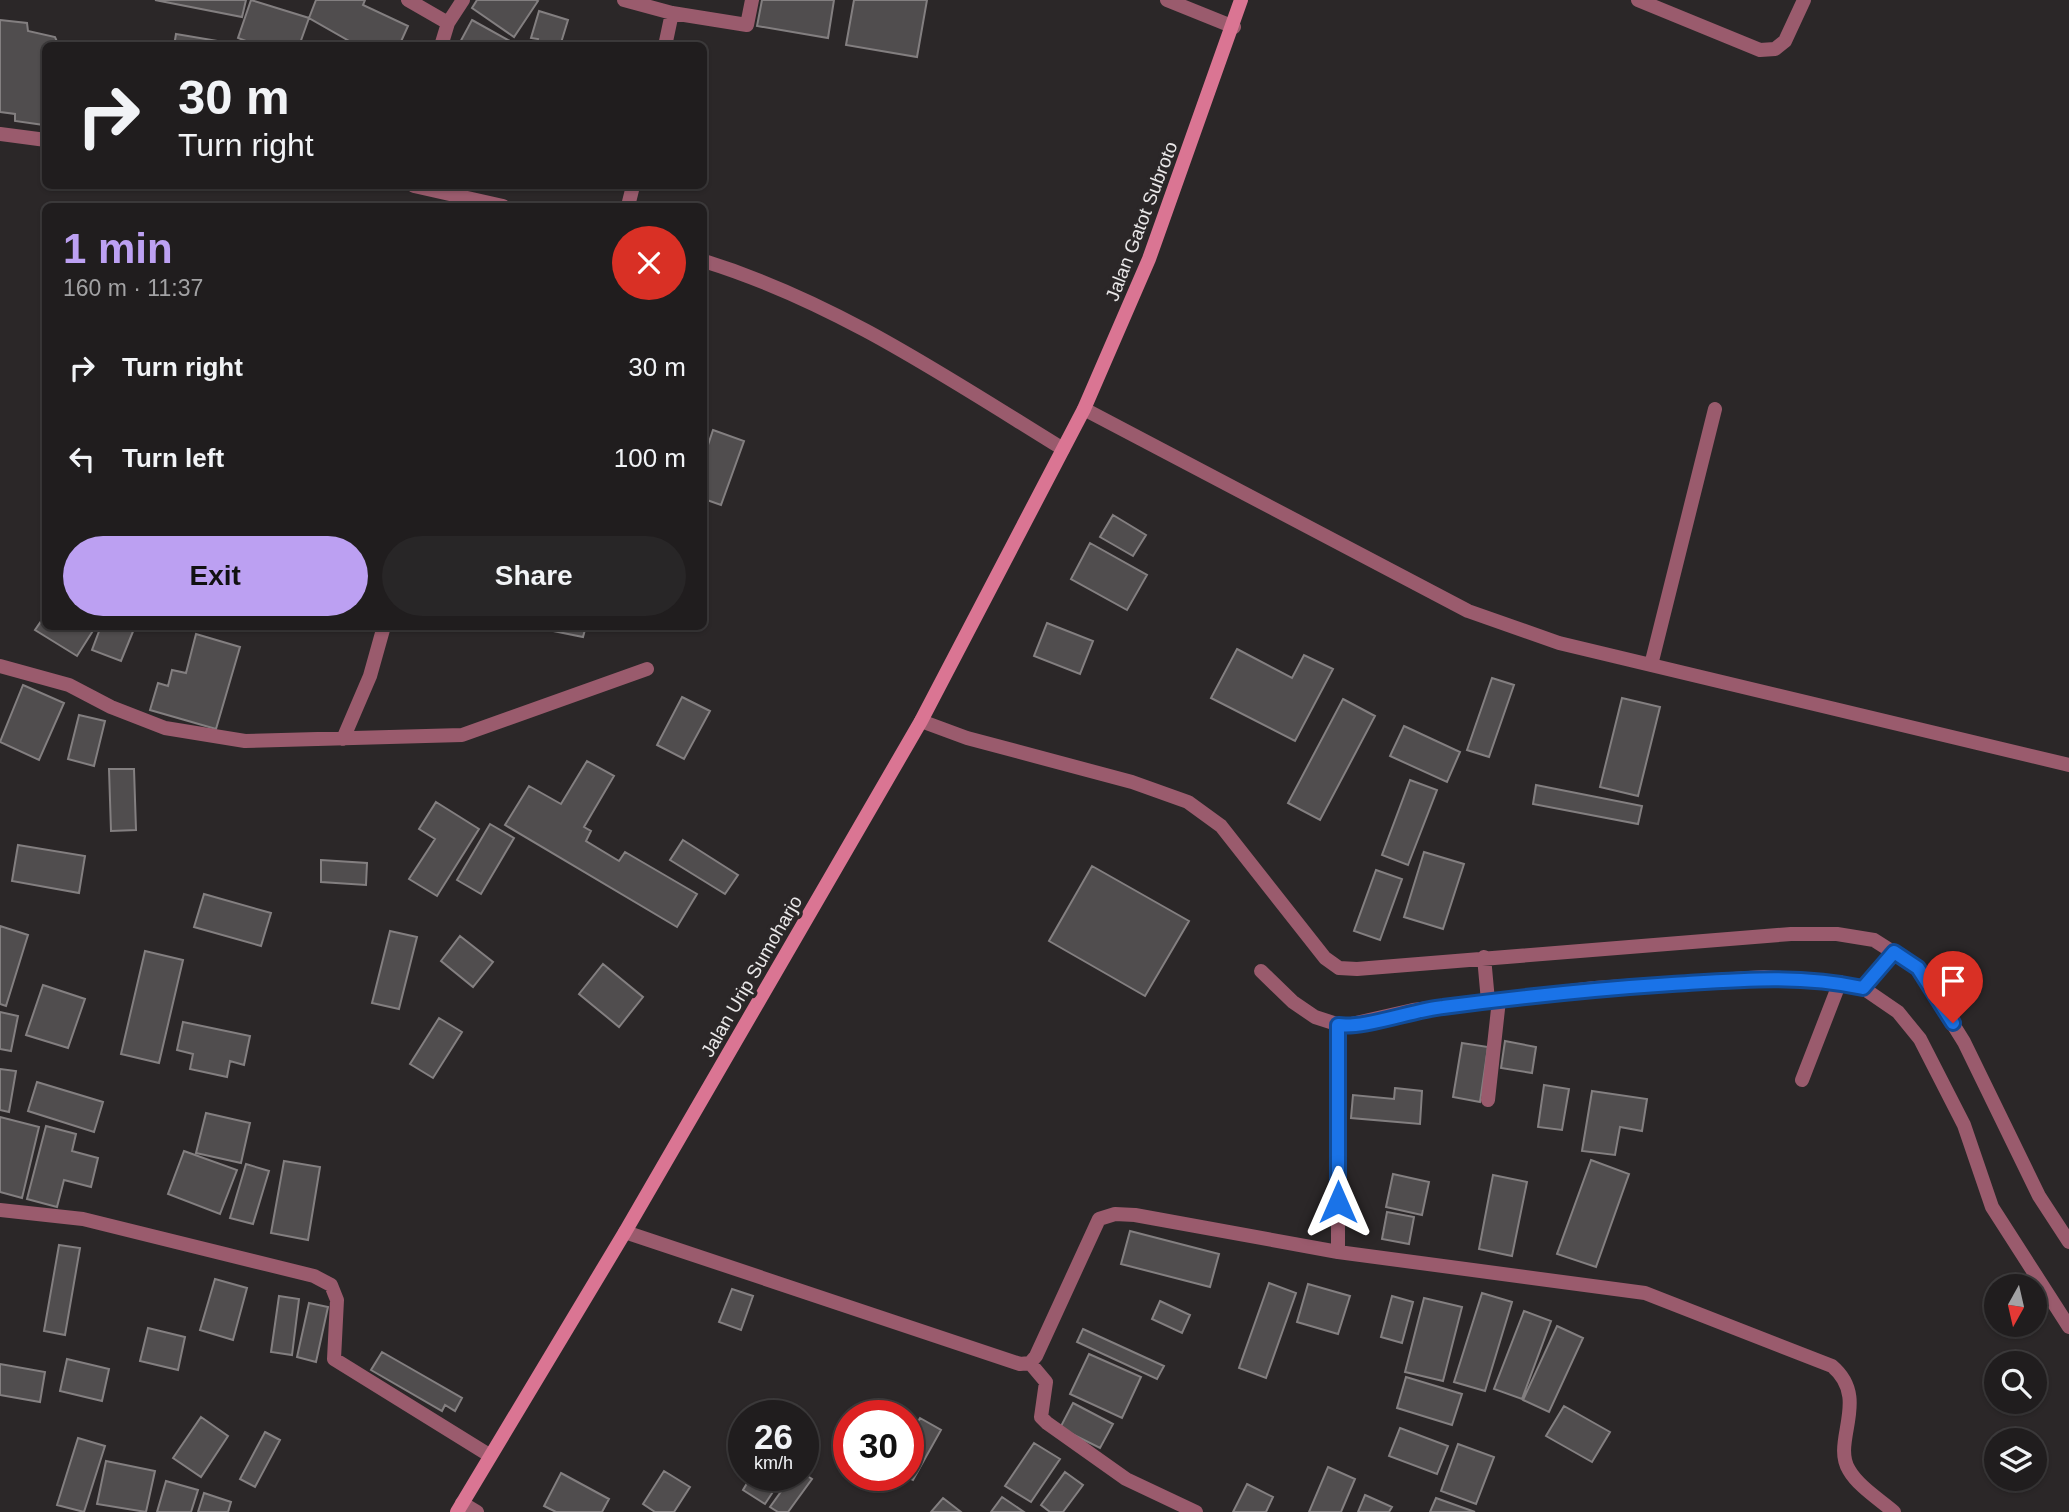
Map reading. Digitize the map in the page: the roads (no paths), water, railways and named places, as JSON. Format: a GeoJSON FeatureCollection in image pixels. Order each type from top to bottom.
{"type":"FeatureCollection","features":[{"type":"Feature","properties":{"kind":"main road","name":"Jalan Gatot Subroto"},"geometry":{"type":"LineString","coordinates":[[1063,449],[1084,410],[1149,259],[1234,27],[1241,0]]}},
{"type":"Feature","properties":{"kind":"main road","name":"Jalan Urip Sumoharjo"},"geometry":{"type":"LineString","coordinates":[[460,1508],[489,1455],[625,1232],[921,721],[1063,449]]}},
{"type":"Feature","properties":{"kind":"street"},"geometry":{"type":"LineString","coordinates":[[408,0],[448,23]]}},
{"type":"Feature","properties":{"kind":"street"},"geometry":{"type":"LineString","coordinates":[[442,42],[448,23],[463,0]]}},
{"type":"Feature","properties":{"kind":"street"},"geometry":{"type":"LineString","coordinates":[[624,0],[672,13],[747,25],[752,0]]}},
{"type":"Feature","properties":{"kind":"street"},"geometry":{"type":"LineString","coordinates":[[1167,0],[1234,27]]}},
{"type":"Feature","properties":{"kind":"street"},"geometry":{"type":"LineString","coordinates":[[1638,0],[1760,50],[1775,49],[1785,41],[1804,0]]}},
{"type":"Feature","properties":{"kind":"street"},"geometry":{"type":"LineString","coordinates":[[666,42],[672,13]]}},
{"type":"Feature","properties":{"kind":"street"},"geometry":{"type":"LineString","coordinates":[[0,134],[42,139]]}},
{"type":"Feature","properties":{"kind":"street"},"geometry":{"type":"LineString","coordinates":[[451,189],[494,203]]}},
{"type":"Feature","properties":{"kind":"street"},"geometry":{"type":"LineString","coordinates":[[707,262],[744,274],[862,326],[1063,449]]}},
{"type":"Feature","properties":{"kind":"street"},"geometry":{"type":"LineString","coordinates":[[1651,665],[1714,409]]}},
{"type":"Feature","properties":{"kind":"street"},"geometry":{"type":"LineString","coordinates":[[1084,410],[1468,611],[1559,643],[2069,765]]}},
{"type":"Feature","properties":{"kind":"street"},"geometry":{"type":"LineString","coordinates":[[343,739],[370,676],[383,630]]}},
{"type":"Feature","properties":{"kind":"street"},"geometry":{"type":"LineString","coordinates":[[0,666],[69,685],[111,708],[165,727],[246,741],[462,735],[647,669]]}},
{"type":"Feature","properties":{"kind":"street"},"geometry":{"type":"LineString","coordinates":[[921,721],[967,738],[1132,782],[1188,802],[1221,826],[1305,936],[1339,968],[1484,962],[1791,934],[1837,934],[1874,940],[1891,955],[1918,968],[1958,1030],[2039,1196],[2069,1242]]}},
{"type":"Feature","properties":{"kind":"street"},"geometry":{"type":"LineString","coordinates":[[1866,984],[1891,955]]}},
{"type":"Feature","properties":{"kind":"street"},"geometry":{"type":"LineString","coordinates":[[1484,962],[1492,997],[1488,1100]]}},
{"type":"Feature","properties":{"kind":"street"},"geometry":{"type":"LineString","coordinates":[[1261,971],[1293,1002],[1315,1017],[1338,1025],[1368,1022],[1413,1010],[1492,997],[1595,988],[1764,977],[1866,984],[1898,1012],[1920,1040],[1964,1125],[1992,1207],[2069,1327]]}},
{"type":"Feature","properties":{"kind":"street"},"geometry":{"type":"LineString","coordinates":[[1802,1080],[1840,982]]}},
{"type":"Feature","properties":{"kind":"street"},"geometry":{"type":"LineString","coordinates":[[1338,1025],[1338,1252]]}},
{"type":"Feature","properties":{"kind":"street"},"geometry":{"type":"LineString","coordinates":[[0,1210],[83,1219],[314,1276],[331,1285],[337,1300],[334,1359],[489,1455]]}},
{"type":"Feature","properties":{"kind":"street"},"geometry":{"type":"LineString","coordinates":[[1030,1363],[1099,1219],[1115,1214],[1135,1215],[1338,1252],[1646,1293],[1832,1366],[1846,1377],[1850,1394],[1845,1458],[1849,1470],[1894,1512]]}},
{"type":"Feature","properties":{"kind":"street"},"geometry":{"type":"LineString","coordinates":[[625,1232],[1004,1360],[1030,1363],[1046,1382],[1041,1417],[1047,1423],[1126,1479],[1196,1512]]}},
{"type":"Feature","properties":{"kind":"street"},"geometry":{"type":"LineString","coordinates":[[460,1508],[477,1512]]}}]}
